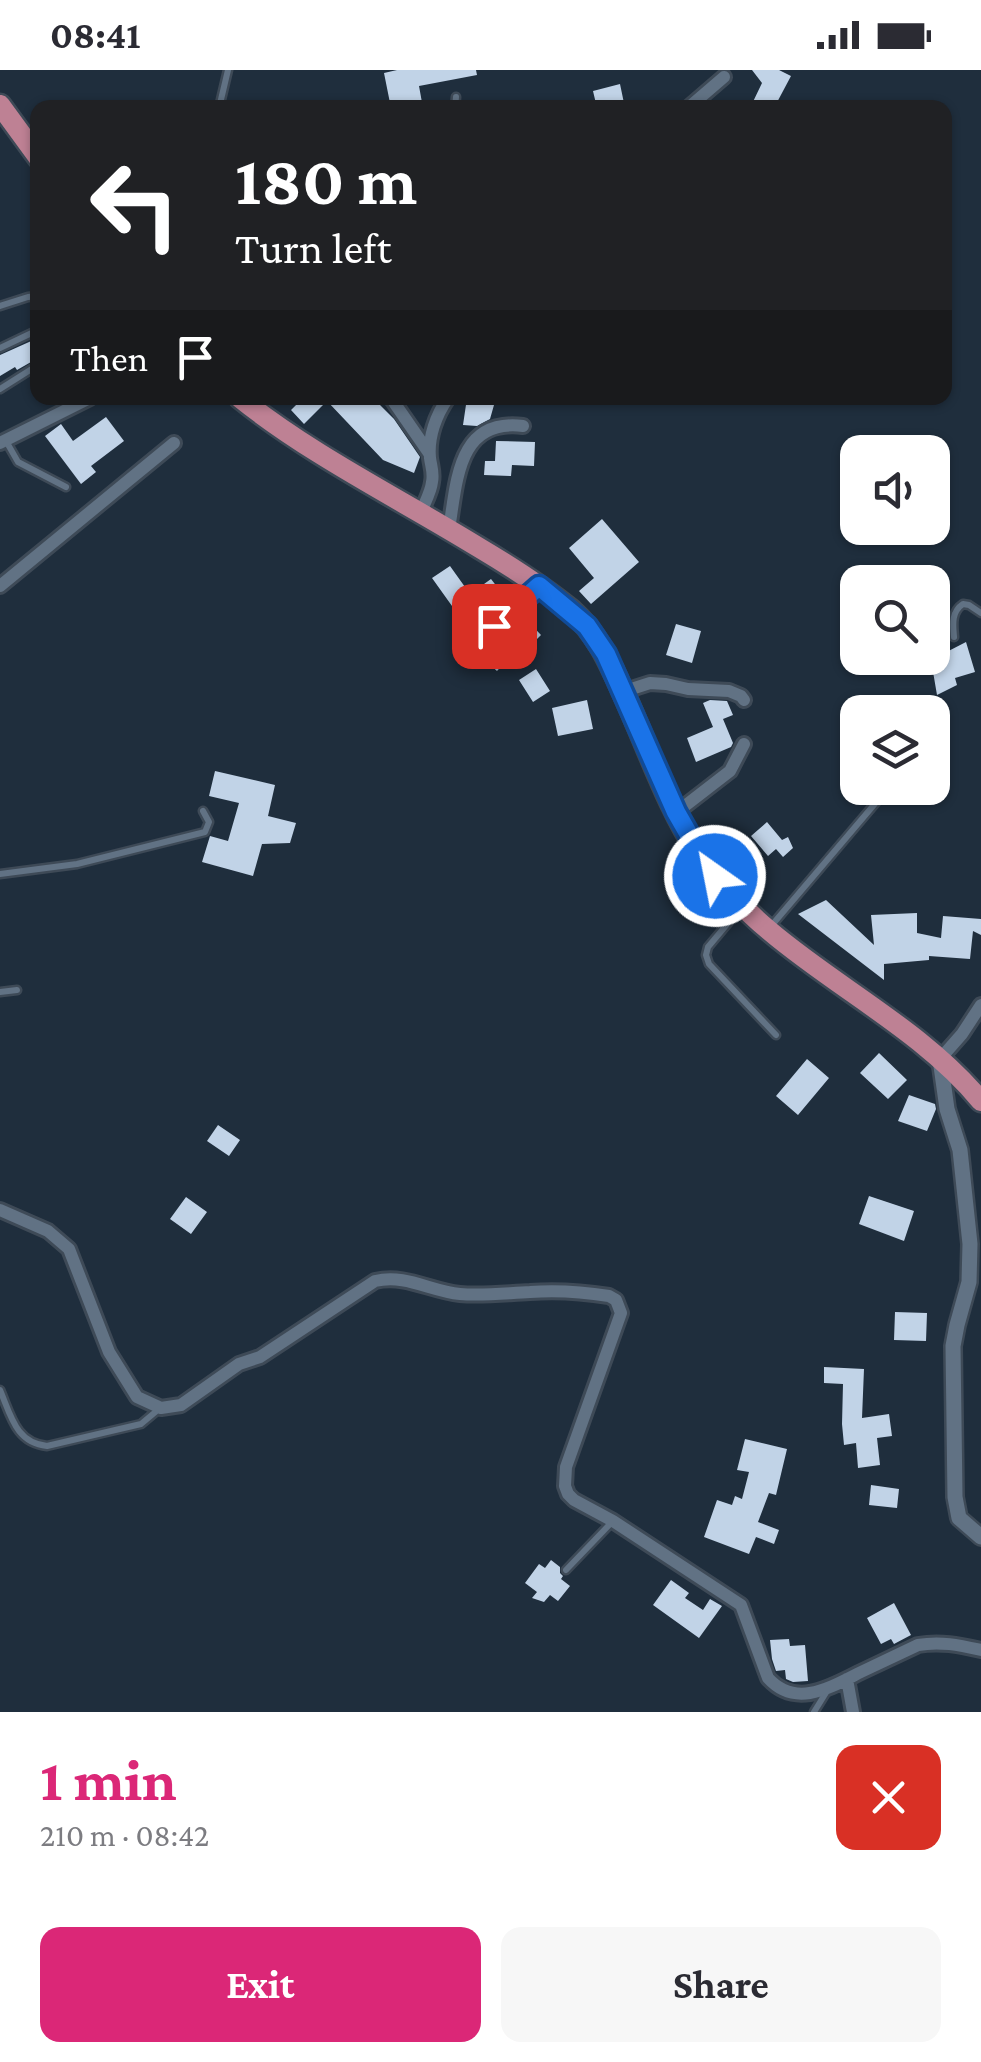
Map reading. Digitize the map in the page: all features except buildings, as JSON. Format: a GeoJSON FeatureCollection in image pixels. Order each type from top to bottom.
{"type":"FeatureCollection","features":[{"type":"Feature","properties":{"kind":"main road"},"geometry":{"type":"LineString","coordinates":[[0,105],[30,146]]}},
{"type":"Feature","properties":{"kind":"main road"},"geometry":{"type":"LineString","coordinates":[[250,405],[296,438],[539,586],[587,626],[606,654],[676,812],[700,854],[742,906],[828,977],[906,1030],[981,1101]]}},
{"type":"Feature","properties":{"kind":"street"},"geometry":{"type":"LineString","coordinates":[[697,100],[724,77]]}},
{"type":"Feature","properties":{"kind":"street"},"geometry":{"type":"LineString","coordinates":[[3,441],[76,405]]}},
{"type":"Feature","properties":{"kind":"street"},"geometry":{"type":"LineString","coordinates":[[396,405],[429,453],[434,476],[420,512]]}},
{"type":"Feature","properties":{"kind":"street"},"geometry":{"type":"LineString","coordinates":[[429,453],[436,418],[444,405]]}},
{"type":"Feature","properties":{"kind":"street"},"geometry":{"type":"LineString","coordinates":[[449,529],[459,466],[468,447],[494,428],[522,426]]}},
{"type":"Feature","properties":{"kind":"street"},"geometry":{"type":"LineString","coordinates":[[0,586],[174,443]]}},
{"type":"Feature","properties":{"kind":"street"},"geometry":{"type":"LineString","coordinates":[[494,626],[539,586]]}},
{"type":"Feature","properties":{"kind":"street"},"geometry":{"type":"LineString","coordinates":[[622,692],[650,683],[666,684],[736,692],[744,700]]}},
{"type":"Feature","properties":{"kind":"street"},"geometry":{"type":"LineString","coordinates":[[676,812],[730,770],[744,744]]}},
{"type":"Feature","properties":{"kind":"street"},"geometry":{"type":"LineString","coordinates":[[981,1005],[940,1059],[947,1108],[960,1150],[971,1265],[953,1346],[956,1506],[963,1524],[981,1537]]}},
{"type":"Feature","properties":{"kind":"street"},"geometry":{"type":"LineString","coordinates":[[0,1210],[48,1231],[69,1249],[117,1366],[136,1398],[161,1408],[181,1405],[238,1364],[260,1356],[375,1281],[399,1279],[442,1292],[470,1295],[535,1291],[609,1296],[616,1300],[620,1312],[564,1478],[574,1500],[613,1521],[742,1606],[764,1669],[774,1684],[789,1692],[828,1690],[918,1645],[933,1642],[981,1650]]}},
{"type":"Feature","properties":{"kind":"street"},"geometry":{"type":"LineString","coordinates":[[847,1679],[853,1712]]}},
{"type":"Feature","properties":{"kind":"lane"},"geometry":{"type":"LineString","coordinates":[[221,100],[228,70]]}},
{"type":"Feature","properties":{"kind":"lane"},"geometry":{"type":"LineString","coordinates":[[0,306],[30,297]]}},
{"type":"Feature","properties":{"kind":"lane"},"geometry":{"type":"LineString","coordinates":[[0,348],[30,334]]}},
{"type":"Feature","properties":{"kind":"lane"},"geometry":{"type":"LineString","coordinates":[[0,389],[30,369]]}},
{"type":"Feature","properties":{"kind":"lane"},"geometry":{"type":"LineString","coordinates":[[3,441],[18,462],[66,487]]}},
{"type":"Feature","properties":{"kind":"lane"},"geometry":{"type":"LineString","coordinates":[[954,638],[957,608],[969,605],[981,613]]}},
{"type":"Feature","properties":{"kind":"lane"},"geometry":{"type":"LineString","coordinates":[[768,930],[874,805]]}},
{"type":"Feature","properties":{"kind":"lane"},"geometry":{"type":"LineString","coordinates":[[0,874],[77,864],[205,832],[208,822],[204,811]]}},
{"type":"Feature","properties":{"kind":"lane"},"geometry":{"type":"LineString","coordinates":[[742,906],[708,947],[706,955],[709,964],[776,1034]]}},
{"type":"Feature","properties":{"kind":"lane"},"geometry":{"type":"LineString","coordinates":[[0,992],[16,990]]}},
{"type":"Feature","properties":{"kind":"lane"},"geometry":{"type":"LineString","coordinates":[[0,1390],[19,1432],[32,1445],[47,1446],[140,1424],[161,1408]]}},
{"type":"Feature","properties":{"kind":"lane"},"geometry":{"type":"LineString","coordinates":[[566,1570],[613,1521]]}},
{"type":"Feature","properties":{"kind":"lane"},"geometry":{"type":"LineString","coordinates":[[814,1712],[828,1690]]}},
{"type":"Feature","properties":{"kind":"route"},"geometry":{"type":"LineString","coordinates":[[494,626],[539,586],[587,626],[606,654],[686,830],[715,876]]}}]}
